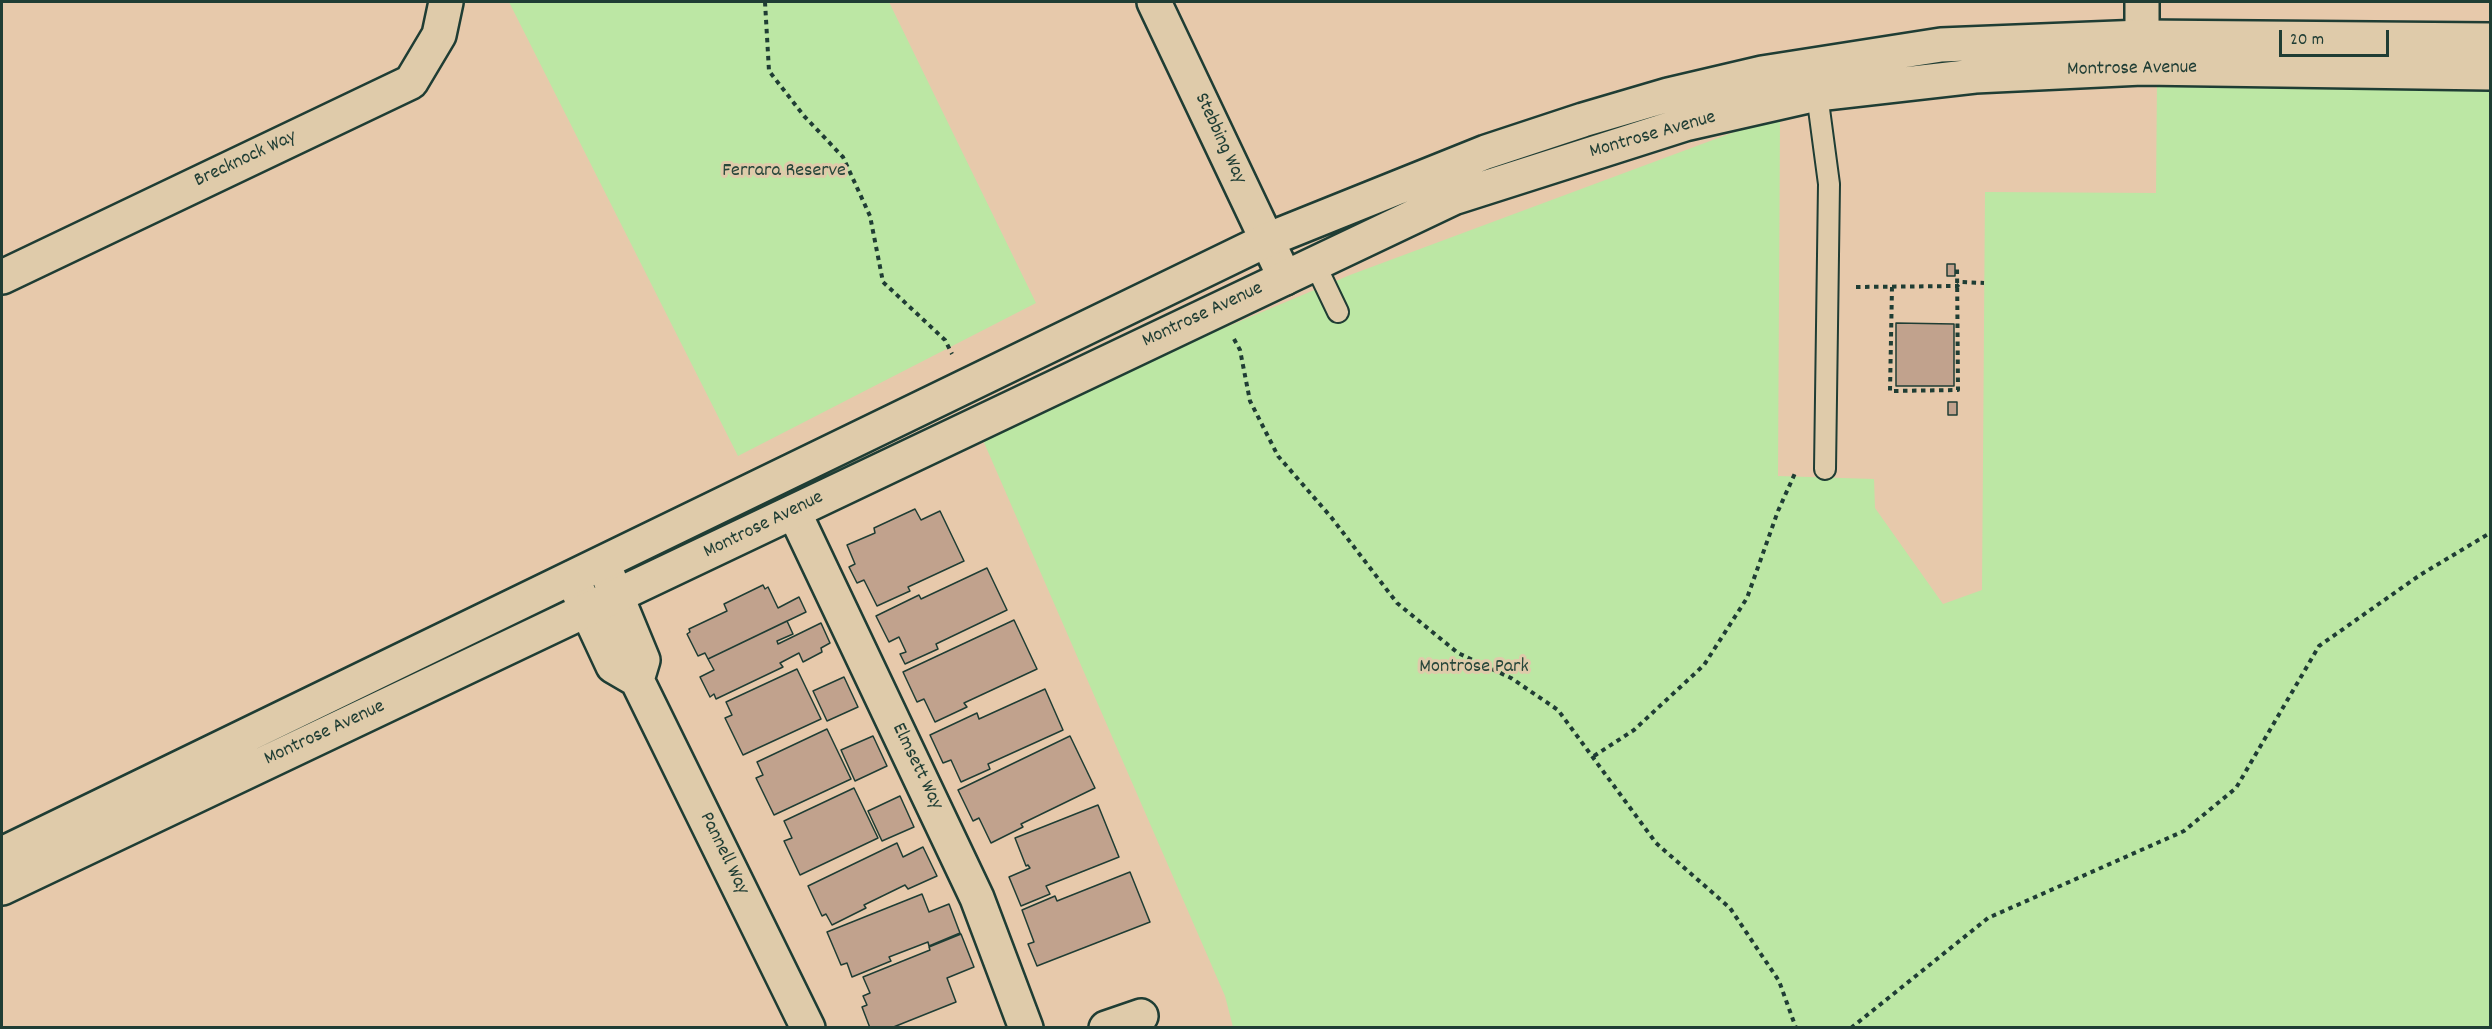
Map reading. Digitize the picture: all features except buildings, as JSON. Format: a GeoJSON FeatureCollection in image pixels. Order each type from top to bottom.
{"type":"FeatureCollection","features":[{"type":"Feature","properties":{"kind":"street","name":"Brecknock Way"},"geometry":{"type":"LineString","coordinates":[[2,277],[411,82],[439,35],[446,2]]}},
{"type":"Feature","properties":{"kind":"street","name":"Stebbing Way"},"geometry":{"type":"LineString","coordinates":[[1154,2],[1285,278]]}},
{"type":"Feature","properties":{"kind":"street"},"geometry":{"type":"LineString","coordinates":[[2142,2],[2142,52]]}},
{"type":"Feature","properties":{"kind":"street","name":"Montrose Avenue"},"geometry":{"type":"LineString","coordinates":[[2,888],[617,597],[1217,309],[1464,195],[1685,124],[1817,94],[1975,76],[2142,52],[2490,39]]}},
{"type":"Feature","properties":{"kind":"street","name":"Montrose Avenue"},"geometry":{"type":"LineString","coordinates":[[2,854],[1267,240],[1486,153],[1668,95],[1741,78],[1854,57],[1941,45],[2142,52],[2490,73]]}},
{"type":"Feature","properties":{"kind":"street","name":"Elmsett Way"},"geometry":{"type":"LineString","coordinates":[[794,512],[973,888],[1026,1028]]}},
{"type":"Feature","properties":{"kind":"street"},"geometry":{"type":"LineString","coordinates":[[572,578],[613,666],[637,680],[643,660],[603,563]]}},
{"type":"Feature","properties":{"kind":"street","name":"Pannell Way"},"geometry":{"type":"LineString","coordinates":[[637,680],[808,1028]]}},
{"type":"Feature","properties":{"kind":"street"},"geometry":{"type":"LineString","coordinates":[[1106,1028],[1141,1016]]}},
{"type":"Feature","properties":{"kind":"lane"},"geometry":{"type":"LineString","coordinates":[[1817,94],[1829,184],[1825,469]]}},
{"type":"Feature","properties":{"kind":"lane"},"geometry":{"type":"LineString","coordinates":[[1315,264],[1338,312]]}},
{"type":"Feature","properties":{"kind":"path"},"geometry":{"type":"LineString","coordinates":[[765,2],[769,71],[804,116],[843,157],[870,216],[883,282],[945,340],[968,386]]}},
{"type":"Feature","properties":{"kind":"path"},"geometry":{"type":"LineString","coordinates":[[1892,287],[1890,391],[1958,390],[1958,265]]}},
{"type":"Feature","properties":{"kind":"path"},"geometry":{"type":"LineString","coordinates":[[1828,287],[1958,286],[1962,282],[1984,283]]}},
{"type":"Feature","properties":{"kind":"path"},"geometry":{"type":"LineString","coordinates":[[1217,309],[1240,350],[1250,401],[1278,456],[1331,517],[1396,603],[1458,653],[1511,678],[1558,710],[1656,843],[1730,908],[1779,981],[1796,1028]]}},
{"type":"Feature","properties":{"kind":"path"},"geometry":{"type":"LineString","coordinates":[[1594,756],[1634,730],[1704,665],[1747,598],[1778,511],[1799,465],[1825,469]]}},
{"type":"Feature","properties":{"kind":"path"},"geometry":{"type":"LineString","coordinates":[[1851,1028],[1988,918],[2184,831],[2236,788],[2319,646],[2421,575],[2490,533]]}},
{"type":"Feature","properties":{"kind":"green space","name":"Ferrara Reserve"},"geometry":{"type":"Polygon","coordinates":[[[509,2],[889,2],[1036,303],[738,456],[509,2]]]}},
{"type":"Feature","properties":{"kind":"green space","name":"Montrose Park"},"geometry":{"type":"Polygon","coordinates":[[[2157,80],[2490,90],[2490,1027],[1233,1027],[1225,996],[979,431],[1350,275],[1780,115],[1778,476],[1874,479],[1875,508],[1943,604],[1982,590],[1985,192],[2156,193],[2157,80]]]}}]}
